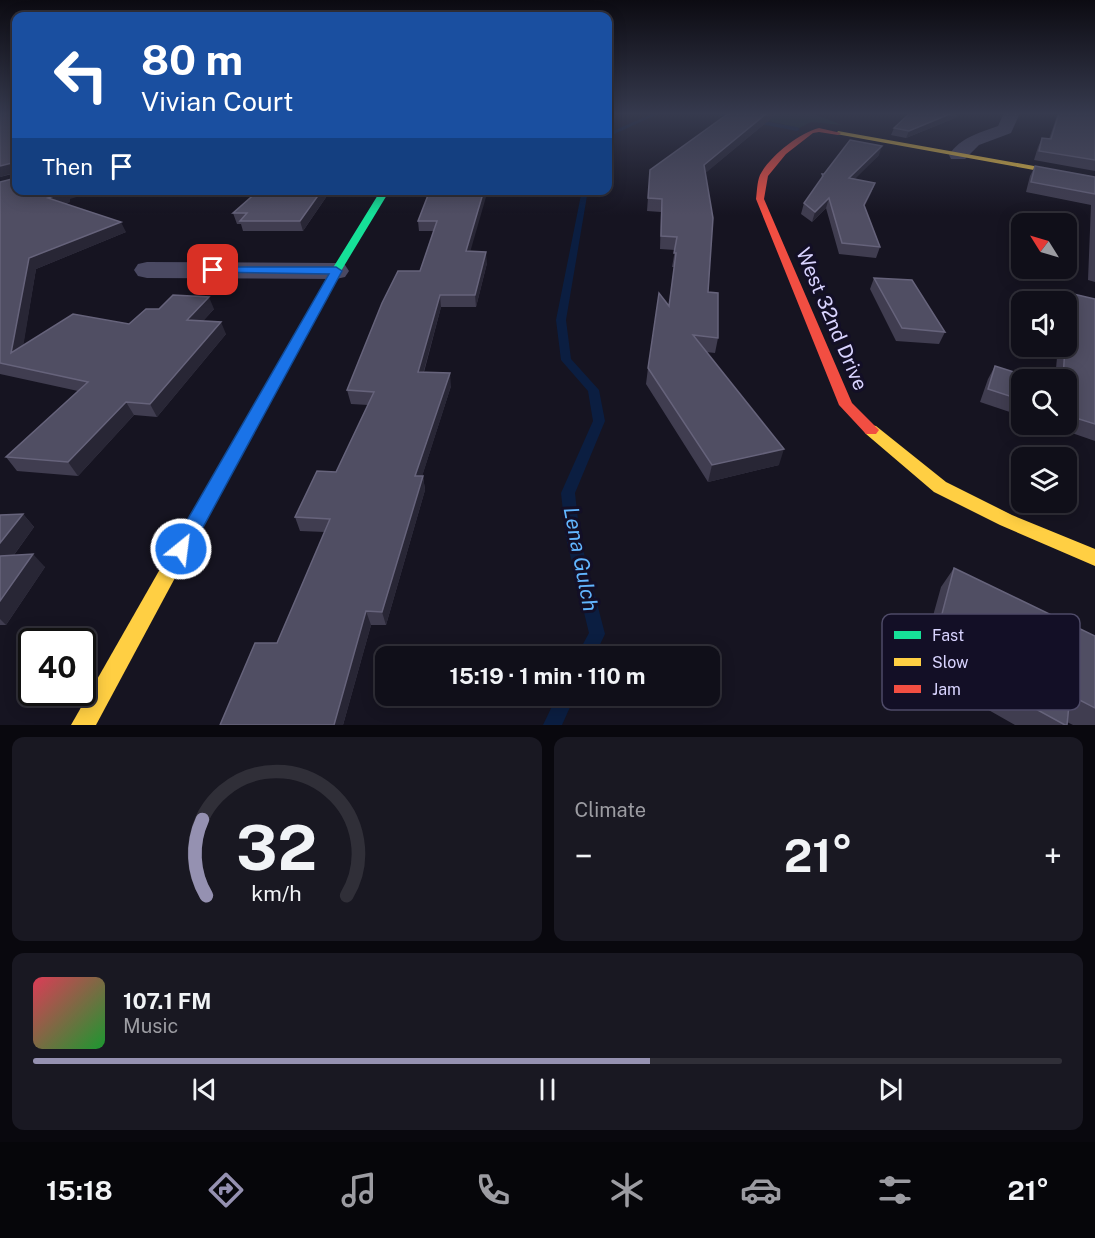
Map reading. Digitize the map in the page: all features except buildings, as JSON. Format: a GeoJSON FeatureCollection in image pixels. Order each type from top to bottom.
{"type":"FeatureCollection","features":[{"type":"Feature","properties":{"kind":"street","name":"West 32nd Drive"},"geometry":{"type":"LineString","coordinates":[[792,147],[770,164],[763,174],[760,199],[846,405],[884,441],[940,487],[1006,520],[1095,558]]}},
{"type":"Feature","properties":{"kind":"street","name":"West 32nd Drive"},"geometry":{"type":"LineString","coordinates":[[916,147],[958,154]]}},
{"type":"Feature","properties":{"kind":"street"},"geometry":{"type":"LineString","coordinates":[[963,147],[958,154],[1095,179]]}},
{"type":"Feature","properties":{"kind":"street"},"geometry":{"type":"LineString","coordinates":[[83,725],[336,271],[383,195]]}},
{"type":"Feature","properties":{"kind":"street"},"geometry":{"type":"LineString","coordinates":[[147,270],[336,271]]}},
{"type":"Feature","properties":{"kind":"waterway","name":"Lena Gulch"},"geometry":{"type":"LineString","coordinates":[[584,195],[561,320],[566,360],[593,390],[599,421],[568,493],[573,538],[597,634],[591,646]]}},
{"type":"Feature","properties":{"kind":"waterway","name":"Lena Gulch"},"geometry":{"type":"LineString","coordinates":[[552,725],[561,706]]}},
{"type":"Feature","properties":{"kind":"traffic: fast"},"geometry":{"type":"LineString","coordinates":[[226,468],[336,271],[383,195]]}},
{"type":"Feature","properties":{"kind":"traffic: slow"},"geometry":{"type":"LineString","coordinates":[[915,147],[1095,179]]}},
{"type":"Feature","properties":{"kind":"traffic: slow"},"geometry":{"type":"LineString","coordinates":[[871,430],[940,487],[1006,520],[1095,558]]}},
{"type":"Feature","properties":{"kind":"traffic: slow"},"geometry":{"type":"LineString","coordinates":[[83,725],[226,468]]}},
{"type":"Feature","properties":{"kind":"traffic: jam"},"geometry":{"type":"LineString","coordinates":[[790,147],[783,152],[764,176],[760,199],[846,405],[871,430]]}},
{"type":"Feature","properties":{"kind":"route"},"geometry":{"type":"LineString","coordinates":[[181,549],[336,271],[213,270]]}}]}
